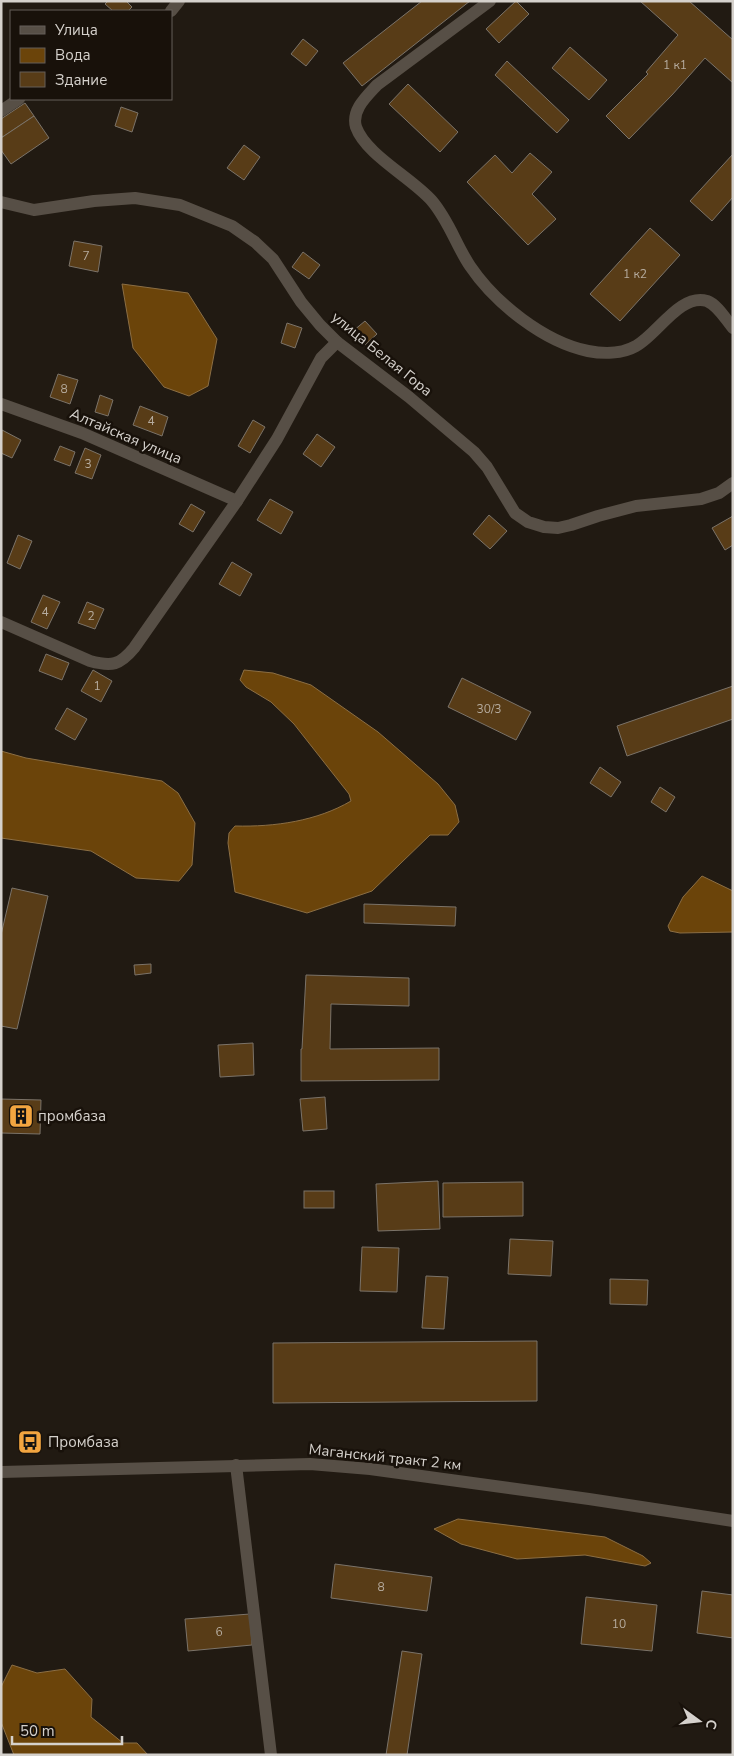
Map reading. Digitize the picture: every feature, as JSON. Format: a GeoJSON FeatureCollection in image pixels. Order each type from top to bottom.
{"type":"FeatureCollection","features":[{"type":"Feature","properties":{"kind":"street"},"geometry":{"type":"LineString","coordinates":[[490,1],[377,85],[362,100],[356,113],[356,126],[362,137],[378,155],[417,186],[432,202],[450,226],[470,266],[494,296],[533,327],[558,340],[586,351],[620,352],[636,347],[652,335],[679,307],[690,302],[699,301],[707,301],[716,307],[733,328]]}},
{"type":"Feature","properties":{"kind":"street"},"geometry":{"type":"LineString","coordinates":[[1,111],[18,100]]}},
{"type":"Feature","properties":{"kind":"street","name":"улица Белая Гора"},"geometry":{"type":"LineString","coordinates":[[1,202],[34,210],[94,201],[135,198],[180,205],[232,226],[255,242],[273,259],[301,302],[337,342],[409,397],[468,446],[487,468],[515,513],[528,522],[544,527],[558,528],[636,506],[701,499],[720,493],[733,483]]}},
{"type":"Feature","properties":{"kind":"street"},"geometry":{"type":"LineString","coordinates":[[1,622],[103,665],[115,664],[124,659],[134,648],[237,501],[277,439],[320,358],[337,342]]}},
{"type":"Feature","properties":{"kind":"street","name":"Алтайская улица"},"geometry":{"type":"LineString","coordinates":[[1,404],[82,433],[237,501]]}},
{"type":"Feature","properties":{"kind":"street","name":"Маганский тракт 2 км"},"geometry":{"type":"LineString","coordinates":[[1,1472],[310,1464],[370,1469],[589,1499],[733,1522]]}},
{"type":"Feature","properties":{"kind":"street"},"geometry":{"type":"LineString","coordinates":[[236,1465],[272,1755]]}},
{"type":"Feature","properties":{"kind":"water"},"geometry":{"type":"Polygon","coordinates":[[[122,284],[188,293],[217,339],[208,386],[189,396],[164,387],[133,348],[122,284]]]}},
{"type":"Feature","properties":{"kind":"water"},"geometry":{"type":"Polygon","coordinates":[[[244,670],[273,673],[311,685],[378,732],[438,784],[455,805],[459,822],[448,835],[430,835],[372,891],[307,913],[235,892],[228,843],[229,833],[235,826],[280,824],[310,818],[351,801],[349,794],[294,724],[271,702],[246,687],[240,680],[244,670]]]}},
{"type":"Feature","properties":{"kind":"water"},"geometry":{"type":"Polygon","coordinates":[[[1,751],[26,758],[162,781],[178,793],[195,823],[192,865],[179,881],[136,878],[91,851],[1,838],[1,751]]]}},
{"type":"Feature","properties":{"kind":"water"},"geometry":{"type":"Polygon","coordinates":[[[702,876],[733,891],[733,932],[680,933],[670,931],[668,926],[683,897],[702,876]]]}},
{"type":"Feature","properties":{"kind":"water"},"geometry":{"type":"Polygon","coordinates":[[[458,1519],[605,1537],[643,1556],[651,1563],[645,1566],[585,1555],[517,1559],[461,1544],[434,1529],[458,1519]]]}},
{"type":"Feature","properties":{"kind":"water"},"geometry":{"type":"Polygon","coordinates":[[[12,1665],[37,1673],[65,1669],[92,1699],[91,1717],[123,1743],[137,1743],[148,1755],[14,1755],[1,1722],[1,1687],[12,1665]]]}},
{"type":"Feature","properties":{"kind":"building"},"geometry":{"type":"Polygon","coordinates":[[[108,1],[126,1],[132,7],[129,10],[112,10],[105,4],[108,1]]]}},
{"type":"Feature","properties":{"kind":"building"},"geometry":{"type":"Polygon","coordinates":[[[422,1],[470,1],[362,86],[343,63],[422,1]]]}},
{"type":"Feature","properties":{"kind":"building"},"geometry":{"type":"Polygon","coordinates":[[[516,1],[529,14],[499,43],[486,29],[516,1]]]}},
{"type":"Feature","properties":{"kind":"building"},"geometry":{"type":"Polygon","coordinates":[[[640,1],[689,1],[733,40],[733,83],[705,58],[629,139],[606,116],[648,74],[646,72],[678,35],[640,1]]]}},
{"type":"Feature","properties":{"kind":"building"},"geometry":{"type":"Polygon","coordinates":[[[303,39],[318,51],[306,66],[291,54],[303,39]]]}},
{"type":"Feature","properties":{"kind":"building"},"geometry":{"type":"Polygon","coordinates":[[[570,47],[607,80],[589,100],[552,68],[570,47]]]}},
{"type":"Feature","properties":{"kind":"building"},"geometry":{"type":"Polygon","coordinates":[[[507,61],[569,120],[557,133],[495,75],[507,61]]]}},
{"type":"Feature","properties":{"kind":"building"},"geometry":{"type":"Polygon","coordinates":[[[408,84],[458,132],[440,152],[389,104],[408,84]]]}},
{"type":"Feature","properties":{"kind":"building"},"geometry":{"type":"Polygon","coordinates":[[[25,103],[34,116],[1,138],[1,119],[25,103]]]}},
{"type":"Feature","properties":{"kind":"building"},"geometry":{"type":"Polygon","coordinates":[[[121,107],[138,113],[132,132],[115,126],[121,107]]]}},
{"type":"Feature","properties":{"kind":"building"},"geometry":{"type":"Polygon","coordinates":[[[34,116],[49,138],[11,164],[1,150],[1,138],[34,116]]]}},
{"type":"Feature","properties":{"kind":"building"},"geometry":{"type":"Polygon","coordinates":[[[244,145],[260,157],[244,180],[227,168],[244,145]]]}},
{"type":"Feature","properties":{"kind":"building"},"geometry":{"type":"Polygon","coordinates":[[[530,153],[552,172],[532,194],[556,219],[528,245],[467,182],[495,155],[512,173],[530,153]]]}},
{"type":"Feature","properties":{"kind":"building"},"geometry":{"type":"Polygon","coordinates":[[[733,154],[733,197],[712,221],[690,201],[733,154]]]}},
{"type":"Feature","properties":{"kind":"building"},"geometry":{"type":"Polygon","coordinates":[[[650,228],[680,255],[620,321],[590,294],[650,228]]]}},
{"type":"Feature","properties":{"kind":"building"},"geometry":{"type":"Polygon","coordinates":[[[74,241],[102,246],[98,272],[69,266],[74,241]]]}},
{"type":"Feature","properties":{"kind":"building"},"geometry":{"type":"Polygon","coordinates":[[[303,252],[320,265],[309,279],[292,267],[303,252]]]}},
{"type":"Feature","properties":{"kind":"building"},"geometry":{"type":"Polygon","coordinates":[[[365,321],[377,334],[365,345],[353,331],[365,321]]]}},
{"type":"Feature","properties":{"kind":"building"},"geometry":{"type":"Polygon","coordinates":[[[287,323],[302,328],[295,348],[281,343],[287,323]]]}},
{"type":"Feature","properties":{"kind":"building"},"geometry":{"type":"Polygon","coordinates":[[[58,374],[78,380],[70,404],[50,397],[58,374]]]}},
{"type":"Feature","properties":{"kind":"building"},"geometry":{"type":"Polygon","coordinates":[[[100,395],[113,400],[108,416],[95,412],[100,395]]]}},
{"type":"Feature","properties":{"kind":"building"},"geometry":{"type":"Polygon","coordinates":[[[140,406],[168,417],[162,436],[133,425],[140,406]]]}},
{"type":"Feature","properties":{"kind":"building"},"geometry":{"type":"Polygon","coordinates":[[[253,420],[265,427],[250,453],[238,446],[253,420]]]}},
{"type":"Feature","properties":{"kind":"building"},"geometry":{"type":"Polygon","coordinates":[[[2,430],[21,440],[12,458],[1,453],[2,430]]]}},
{"type":"Feature","properties":{"kind":"building"},"geometry":{"type":"Polygon","coordinates":[[[317,434],[335,447],[321,467],[303,454],[317,434]]]}},
{"type":"Feature","properties":{"kind":"building"},"geometry":{"type":"Polygon","coordinates":[[[60,446],[75,452],[70,466],[54,460],[60,446]]]}},
{"type":"Feature","properties":{"kind":"building"},"geometry":{"type":"Polygon","coordinates":[[[85,448],[101,455],[92,479],[75,473],[85,448]]]}},
{"type":"Feature","properties":{"kind":"building"},"geometry":{"type":"Polygon","coordinates":[[[270,499],[293,512],[281,534],[257,520],[270,499]]]}},
{"type":"Feature","properties":{"kind":"building"},"geometry":{"type":"Polygon","coordinates":[[[191,504],[205,512],[193,532],[179,524],[191,504]]]}},
{"type":"Feature","properties":{"kind":"building"},"geometry":{"type":"Polygon","coordinates":[[[489,515],[507,531],[490,549],[473,534],[489,515]]]}},
{"type":"Feature","properties":{"kind":"building"},"geometry":{"type":"Polygon","coordinates":[[[733,516],[733,545],[725,550],[712,528],[733,516]]]}},
{"type":"Feature","properties":{"kind":"building"},"geometry":{"type":"Polygon","coordinates":[[[18,535],[32,541],[20,569],[7,563],[18,535]]]}},
{"type":"Feature","properties":{"kind":"building"},"geometry":{"type":"Polygon","coordinates":[[[232,562],[252,574],[240,596],[219,584],[232,562]]]}},
{"type":"Feature","properties":{"kind":"building"},"geometry":{"type":"Polygon","coordinates":[[[43,595],[60,602],[47,629],[31,622],[43,595]]]}},
{"type":"Feature","properties":{"kind":"building"},"geometry":{"type":"Polygon","coordinates":[[[87,602],[104,609],[95,629],[78,623],[87,602]]]}},
{"type":"Feature","properties":{"kind":"building"},"geometry":{"type":"Polygon","coordinates":[[[46,654],[69,663],[62,680],[39,671],[46,654]]]}},
{"type":"Feature","properties":{"kind":"building"},"geometry":{"type":"Polygon","coordinates":[[[93,670],[112,681],[101,702],[81,691],[93,670]]]}},
{"type":"Feature","properties":{"kind":"building"},"geometry":{"type":"Polygon","coordinates":[[[462,678],[531,712],[516,740],[448,707],[462,678]]]}},
{"type":"Feature","properties":{"kind":"building"},"geometry":{"type":"Polygon","coordinates":[[[733,686],[733,719],[627,756],[617,726],[733,686]]]}},
{"type":"Feature","properties":{"kind":"building"},"geometry":{"type":"Polygon","coordinates":[[[67,708],[87,719],[75,740],[55,729],[67,708]]]}},
{"type":"Feature","properties":{"kind":"building"},"geometry":{"type":"Polygon","coordinates":[[[600,767],[621,782],[611,797],[590,783],[600,767]]]}},
{"type":"Feature","properties":{"kind":"building"},"geometry":{"type":"Polygon","coordinates":[[[660,787],[675,797],[666,812],[651,802],[660,787]]]}},
{"type":"Feature","properties":{"kind":"building"},"geometry":{"type":"Polygon","coordinates":[[[12,888],[48,896],[17,1029],[1,1026],[1,935],[12,888]]]}},
{"type":"Feature","properties":{"kind":"building"},"geometry":{"type":"Polygon","coordinates":[[[364,904],[456,907],[455,926],[364,923],[364,904]]]}},
{"type":"Feature","properties":{"kind":"building"},"geometry":{"type":"Polygon","coordinates":[[[151,964],[151,973],[135,975],[134,965],[151,964]]]}},
{"type":"Feature","properties":{"kind":"building"},"geometry":{"type":"Polygon","coordinates":[[[306,975],[409,978],[409,1006],[331,1004],[330,1049],[439,1048],[439,1080],[301,1081],[301,1049],[306,975]]]}},
{"type":"Feature","properties":{"kind":"building"},"geometry":{"type":"Polygon","coordinates":[[[253,1043],[254,1075],[220,1077],[218,1045],[253,1043]]]}},
{"type":"Feature","properties":{"kind":"building"},"geometry":{"type":"Polygon","coordinates":[[[325,1097],[327,1129],[303,1131],[300,1099],[325,1097]]]}},
{"type":"Feature","properties":{"kind":"building","name":"промбаза"},"geometry":{"type":"Polygon","coordinates":[[[1,1099],[41,1100],[40,1134],[1,1133],[1,1099]]]}},
{"type":"Feature","properties":{"kind":"building"},"geometry":{"type":"Polygon","coordinates":[[[438,1181],[440,1229],[378,1231],[376,1184],[438,1181]]]}},
{"type":"Feature","properties":{"kind":"building"},"geometry":{"type":"Polygon","coordinates":[[[523,1182],[523,1216],[443,1217],[443,1183],[523,1182]]]}},
{"type":"Feature","properties":{"kind":"building"},"geometry":{"type":"Polygon","coordinates":[[[304,1191],[334,1191],[334,1208],[304,1208],[304,1191]]]}},
{"type":"Feature","properties":{"kind":"building"},"geometry":{"type":"Polygon","coordinates":[[[510,1239],[553,1241],[551,1276],[508,1274],[510,1239]]]}},
{"type":"Feature","properties":{"kind":"building"},"geometry":{"type":"Polygon","coordinates":[[[362,1247],[399,1248],[397,1292],[360,1291],[362,1247]]]}},
{"type":"Feature","properties":{"kind":"building"},"geometry":{"type":"Polygon","coordinates":[[[426,1276],[448,1277],[444,1329],[422,1328],[426,1276]]]}},
{"type":"Feature","properties":{"kind":"building"},"geometry":{"type":"Polygon","coordinates":[[[610,1279],[648,1280],[647,1305],[610,1304],[610,1279]]]}},
{"type":"Feature","properties":{"kind":"building"},"geometry":{"type":"Polygon","coordinates":[[[537,1341],[537,1401],[273,1403],[273,1343],[537,1341]]]}},
{"type":"Feature","properties":{"kind":"building"},"geometry":{"type":"Polygon","coordinates":[[[335,1564],[432,1577],[427,1611],[331,1598],[335,1564]]]}},
{"type":"Feature","properties":{"kind":"building"},"geometry":{"type":"Polygon","coordinates":[[[702,1591],[733,1595],[733,1638],[697,1633],[702,1591]]]}},
{"type":"Feature","properties":{"kind":"building"},"geometry":{"type":"Polygon","coordinates":[[[586,1597],[657,1605],[652,1651],[581,1644],[586,1597]]]}},
{"type":"Feature","properties":{"kind":"building"},"geometry":{"type":"Polygon","coordinates":[[[250,1614],[252,1645],[188,1651],[185,1619],[250,1614]]]}},
{"type":"Feature","properties":{"kind":"building"},"geometry":{"type":"Polygon","coordinates":[[[402,1651],[422,1654],[407,1755],[386,1755],[402,1651]]]}},
{"type":"Feature","properties":{"kind":"place","name":"промбаза"},"geometry":{"type":"Point","coordinates":[21,1116]}},
{"type":"Feature","properties":{"kind":"place","name":"Промбаза"},"geometry":{"type":"Point","coordinates":[30,1442]}}]}
